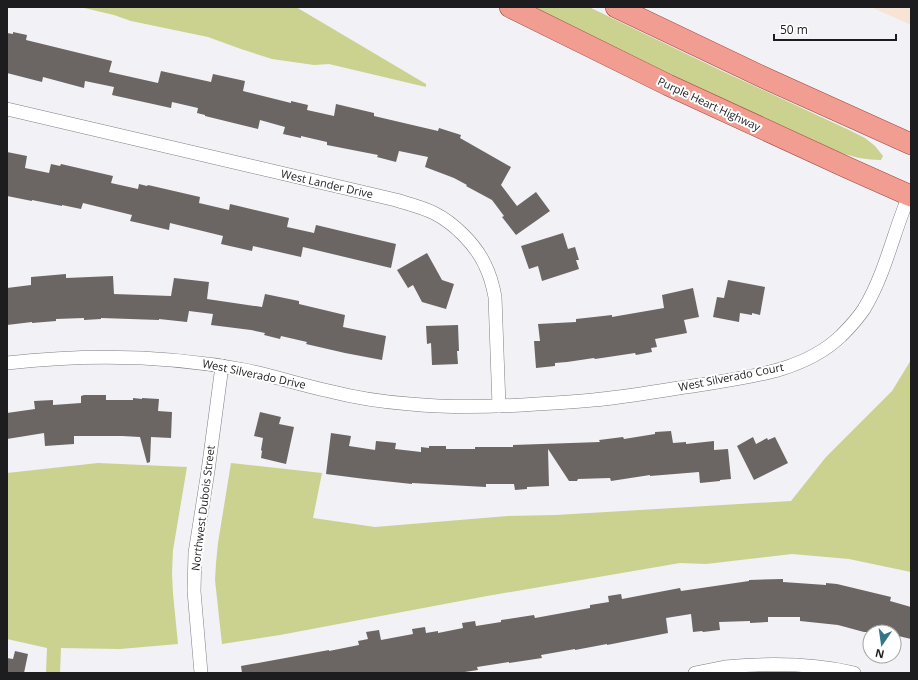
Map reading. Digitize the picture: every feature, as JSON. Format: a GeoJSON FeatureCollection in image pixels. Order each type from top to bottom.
{"type":"FeatureCollection","features":[{"type":"Feature","properties":{"kind":"main road","name":"Purple Heart Highway"},"geometry":{"type":"LineString","coordinates":[[510,7],[668,85],[838,164],[910,194]]}},
{"type":"Feature","properties":{"kind":"main road"},"geometry":{"type":"LineString","coordinates":[[616,7],[767,79],[911,144]]}},
{"type":"Feature","properties":{"kind":"street","name":"West Lander Drive"},"geometry":{"type":"LineString","coordinates":[[7,109],[396,200],[433,212],[446,220],[463,234],[485,264],[495,298],[499,406]]}},
{"type":"Feature","properties":{"kind":"street","name":"West Silverado Court"},"geometry":{"type":"LineString","coordinates":[[499,406],[623,397],[772,372],[808,359],[839,338],[862,311],[882,272],[910,194]]}},
{"type":"Feature","properties":{"kind":"street","name":"West Silverado Drive"},"geometry":{"type":"LineString","coordinates":[[7,363],[78,357],[156,358],[222,366],[360,398],[403,404],[466,407],[499,406]]}},
{"type":"Feature","properties":{"kind":"street","name":"Northwest Dubois Street"},"geometry":{"type":"LineString","coordinates":[[201,673],[194,591],[195,553],[222,366]]}},
{"type":"Feature","properties":{"kind":"street"},"geometry":{"type":"LineString","coordinates":[[694,673],[724,668],[785,664],[816,666],[854,673]]}},
{"type":"Feature","properties":{"kind":"shaded area"},"geometry":{"type":"Polygon","coordinates":[[[871,7],[911,7],[911,25],[871,7]]]}},
{"type":"Feature","properties":{"kind":"green space"},"geometry":{"type":"Polygon","coordinates":[[[80,7],[296,7],[426,84],[426,87],[329,64],[314,65],[272,59],[208,37],[131,21],[114,15],[80,7]]]}},
{"type":"Feature","properties":{"kind":"green space"},"geometry":{"type":"Polygon","coordinates":[[[532,7],[589,7],[865,138],[875,146],[883,156],[881,160],[868,159],[834,151],[663,72],[532,7]]]}},
{"type":"Feature","properties":{"kind":"green space"},"geometry":{"type":"Polygon","coordinates":[[[911,360],[911,572],[849,559],[792,554],[706,564],[680,563],[487,596],[280,635],[222,644],[215,580],[218,543],[231,463],[322,473],[313,518],[375,527],[508,516],[556,515],[791,501],[826,457],[892,391],[911,360]]]}},
{"type":"Feature","properties":{"kind":"green space"},"geometry":{"type":"Polygon","coordinates":[[[98,463],[187,467],[173,550],[173,594],[178,644],[120,649],[61,648],[60,673],[46,673],[47,648],[7,639],[7,473],[98,463]]]}},
{"type":"Feature","properties":{"kind":"building"},"geometry":{"type":"Polygon","coordinates":[[[13,32],[27,35],[26,40],[112,61],[109,72],[158,83],[161,71],[211,82],[213,74],[245,81],[243,91],[291,103],[291,101],[308,105],[307,110],[334,116],[336,104],[374,113],[374,116],[438,131],[439,128],[461,135],[460,138],[511,167],[501,185],[517,206],[536,192],[550,211],[516,235],[502,217],[504,216],[492,200],[454,178],[425,167],[428,157],[399,151],[396,162],[377,157],[378,155],[327,145],[327,142],[301,136],[301,138],[283,134],[285,127],[260,120],[258,129],[205,116],[197,113],[198,108],[172,102],[171,108],[112,95],[114,87],[85,81],[84,88],[43,77],[42,82],[7,73],[7,33],[13,34],[13,32]]]}},
{"type":"Feature","properties":{"kind":"building"},"geometry":{"type":"Polygon","coordinates":[[[7,152],[27,156],[25,168],[49,173],[51,164],[60,166],[61,164],[113,176],[111,183],[138,189],[139,184],[148,185],[200,197],[199,203],[229,210],[230,204],[289,218],[287,227],[314,233],[316,225],[396,244],[391,268],[303,247],[301,257],[253,246],[252,251],[221,244],[223,236],[170,223],[169,230],[130,221],[132,215],[83,203],[81,209],[7,196],[7,152]]]}},
{"type":"Feature","properties":{"kind":"building"},"geometry":{"type":"Polygon","coordinates":[[[563,233],[568,249],[575,247],[579,260],[576,260],[579,269],[542,281],[538,266],[529,269],[521,246],[563,233]]]}},
{"type":"Feature","properties":{"kind":"building"},"geometry":{"type":"Polygon","coordinates":[[[427,253],[442,280],[454,284],[446,309],[422,302],[413,285],[408,288],[397,270],[427,253]]]}},
{"type":"Feature","properties":{"kind":"building"},"geometry":{"type":"Polygon","coordinates":[[[66,274],[66,278],[113,276],[114,294],[171,296],[174,278],[209,282],[207,299],[262,307],[265,294],[299,301],[299,304],[345,315],[343,327],[386,336],[382,360],[306,344],[307,342],[281,336],[280,339],[264,335],[265,333],[251,330],[211,325],[213,314],[189,311],[187,322],[159,319],[101,318],[84,320],[84,318],[56,319],[56,321],[7,325],[7,288],[31,285],[31,277],[66,274]]]}},
{"type":"Feature","properties":{"kind":"building"},"geometry":{"type":"Polygon","coordinates":[[[728,280],[765,287],[760,315],[740,313],[739,322],[713,317],[717,297],[724,298],[728,280]]]}},
{"type":"Feature","properties":{"kind":"building"},"geometry":{"type":"Polygon","coordinates":[[[693,288],[699,317],[684,320],[687,333],[655,339],[657,347],[651,348],[652,352],[555,363],[555,366],[536,368],[534,341],[540,341],[538,324],[576,322],[576,319],[612,315],[612,317],[664,308],[662,295],[693,288]]]}},
{"type":"Feature","properties":{"kind":"building"},"geometry":{"type":"Polygon","coordinates":[[[458,325],[458,364],[432,365],[431,343],[427,344],[426,326],[458,325]]]}},
{"type":"Feature","properties":{"kind":"building"},"geometry":{"type":"Polygon","coordinates":[[[106,395],[106,400],[133,400],[133,398],[159,399],[158,411],[172,412],[171,438],[151,437],[150,462],[147,463],[140,437],[74,436],[74,444],[45,446],[44,433],[7,439],[7,413],[35,409],[34,401],[53,400],[53,405],[81,403],[81,396],[106,395]]]}},
{"type":"Feature","properties":{"kind":"building"},"geometry":{"type":"Polygon","coordinates":[[[260,412],[281,417],[279,424],[294,427],[286,464],[261,458],[263,438],[254,436],[260,412]]]}},
{"type":"Feature","properties":{"kind":"building"},"geometry":{"type":"Polygon","coordinates":[[[671,431],[673,443],[686,442],[686,444],[714,441],[714,450],[728,449],[731,479],[700,483],[699,472],[650,475],[611,481],[610,478],[578,479],[577,481],[569,481],[548,449],[549,486],[527,487],[527,489],[515,490],[514,484],[486,484],[486,487],[412,484],[326,474],[331,433],[351,436],[349,446],[375,450],[376,441],[396,443],[395,449],[421,452],[421,447],[429,448],[429,446],[446,446],[446,449],[475,449],[475,447],[513,447],[513,445],[600,442],[599,440],[623,437],[624,439],[655,434],[655,432],[671,431]]]}},
{"type":"Feature","properties":{"kind":"building"},"geometry":{"type":"Polygon","coordinates":[[[753,437],[756,444],[767,438],[768,440],[775,437],[788,463],[754,480],[737,446],[753,437]]]}},
{"type":"Feature","properties":{"kind":"building"},"geometry":{"type":"Polygon","coordinates":[[[783,579],[783,582],[826,585],[826,583],[837,584],[891,597],[890,601],[911,607],[911,639],[902,637],[902,624],[862,624],[862,631],[838,625],[800,621],[800,617],[768,617],[768,622],[719,622],[720,630],[693,632],[691,614],[666,618],[668,633],[607,645],[541,655],[542,658],[477,667],[478,670],[458,673],[242,673],[241,666],[359,645],[358,641],[368,639],[366,632],[379,630],[381,640],[413,634],[412,629],[425,627],[426,633],[438,631],[438,633],[463,628],[462,623],[475,621],[476,626],[501,622],[501,620],[534,615],[535,618],[590,608],[590,605],[609,602],[608,596],[621,594],[622,599],[680,588],[681,591],[749,580],[783,579]]]}},
{"type":"Feature","properties":{"kind":"building"},"geometry":{"type":"Polygon","coordinates":[[[15,651],[28,654],[24,673],[7,673],[7,658],[13,659],[15,651]]]}}]}
